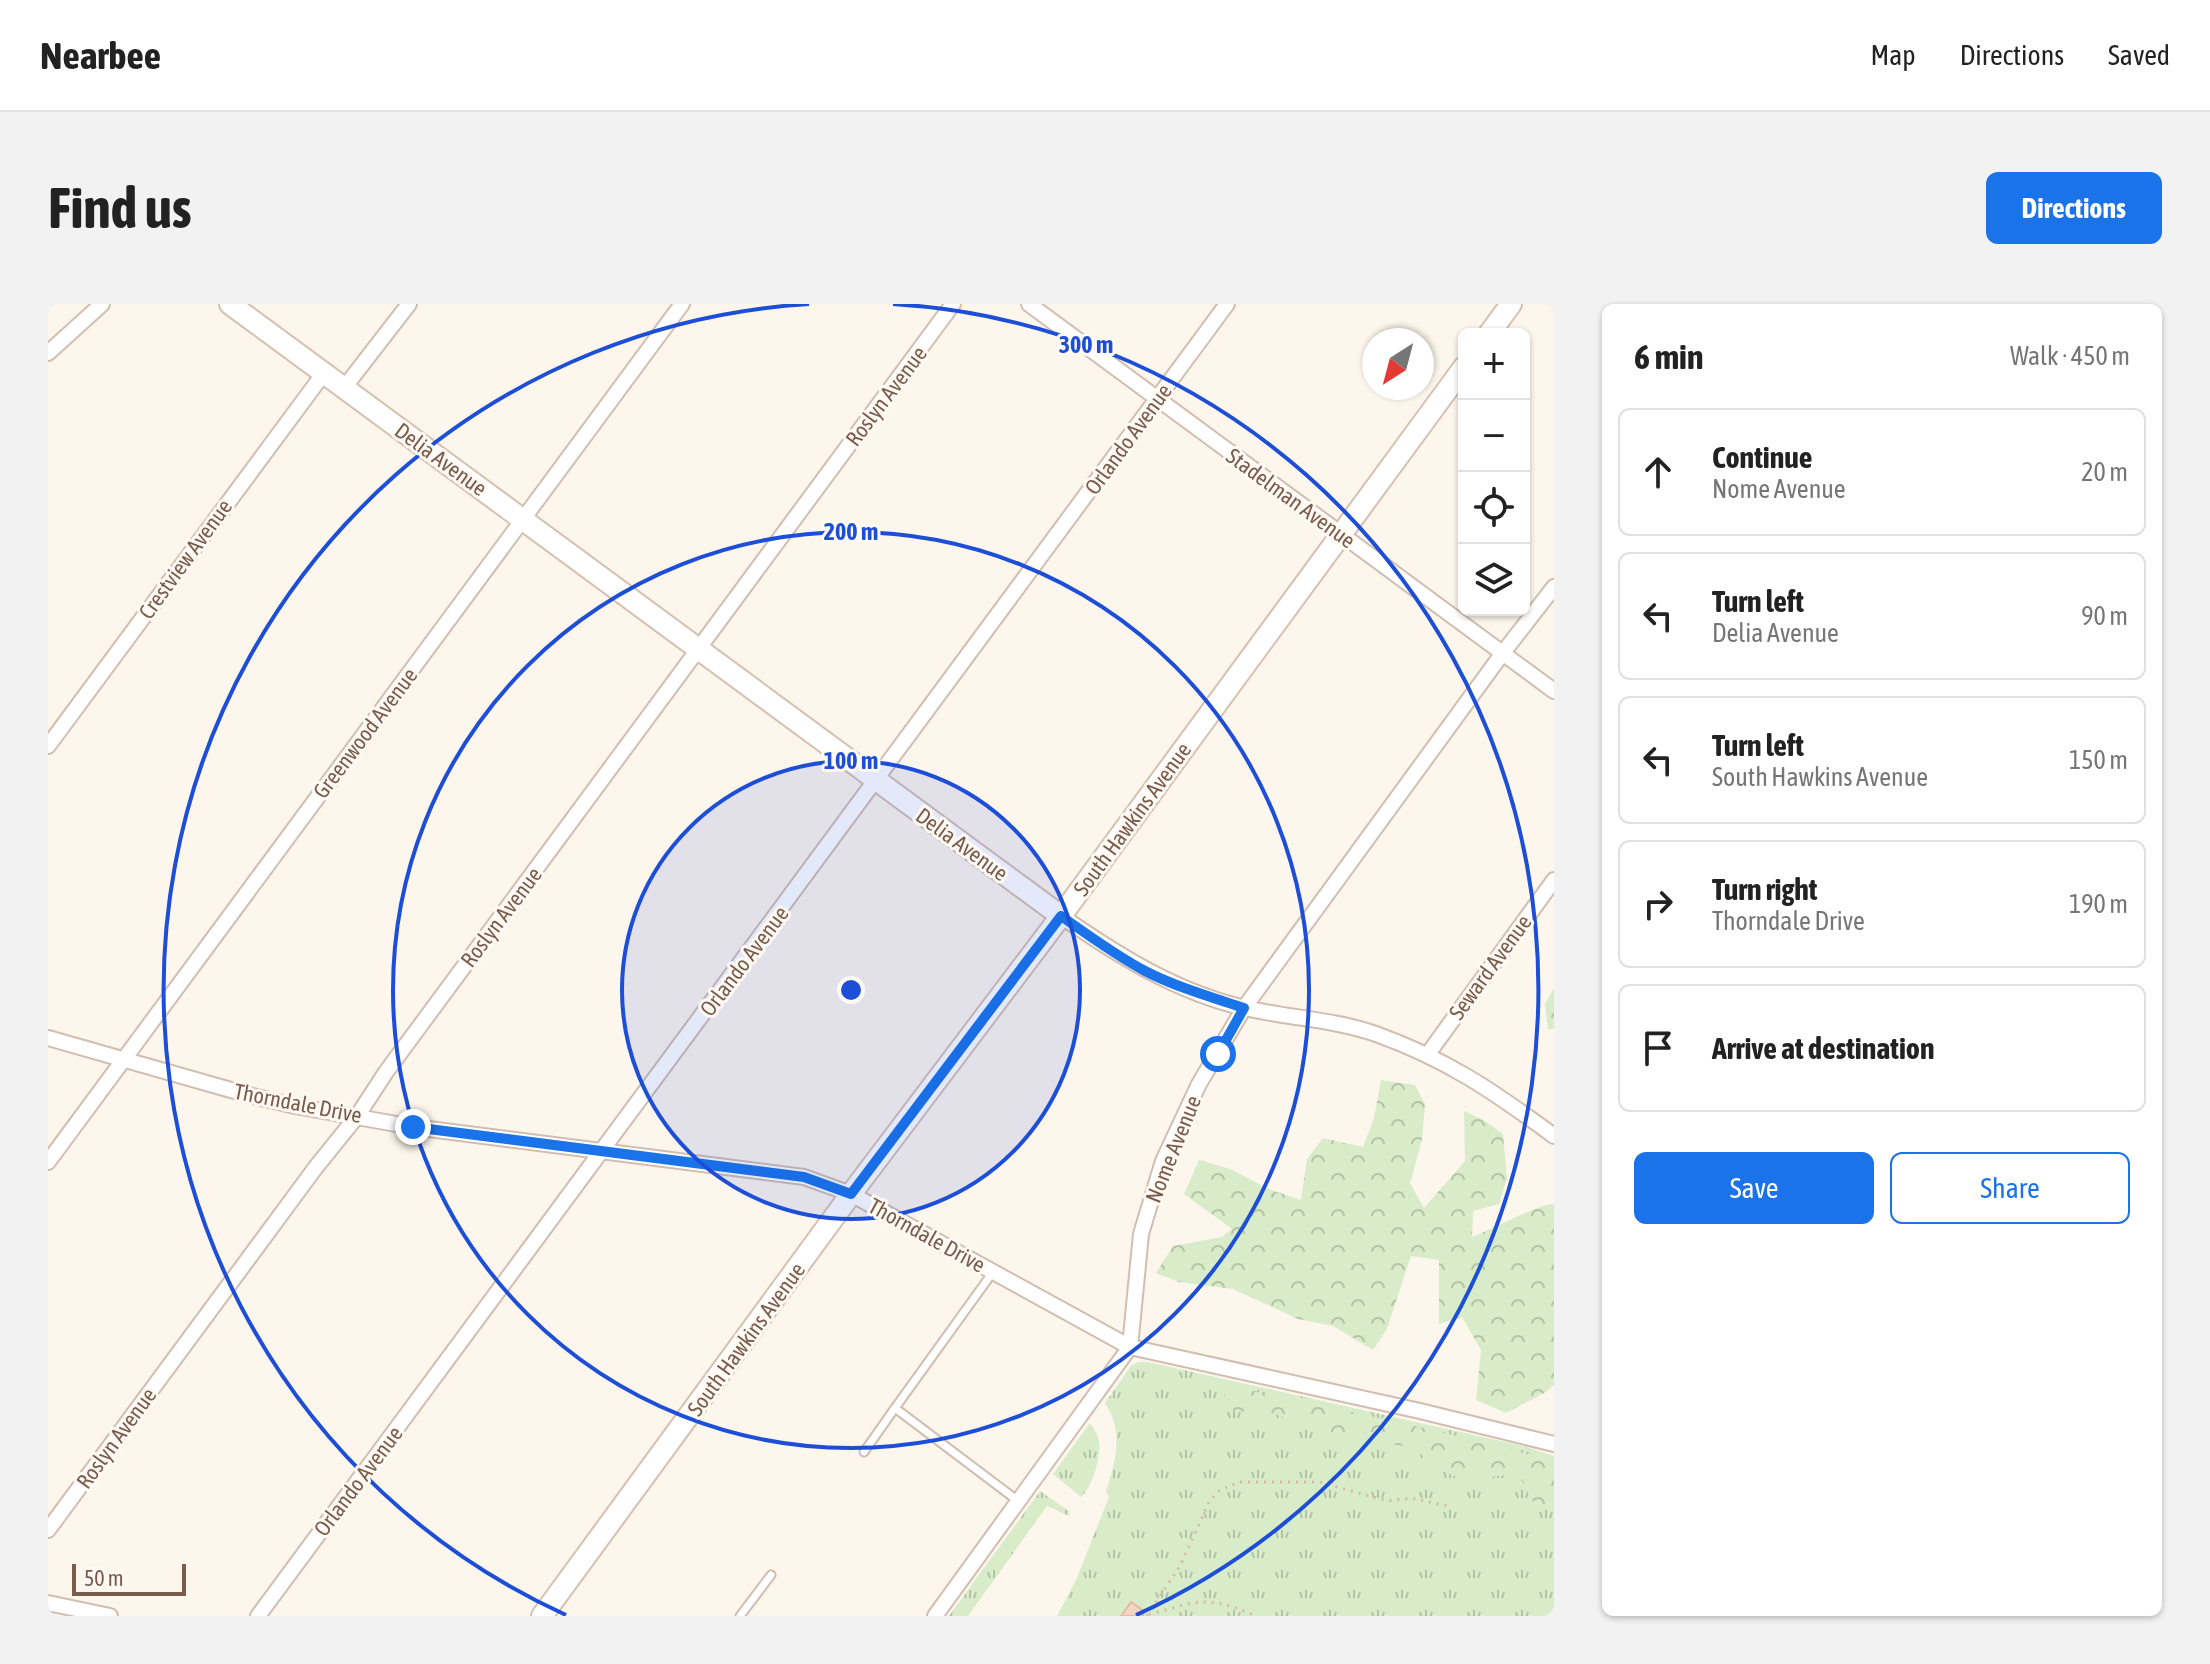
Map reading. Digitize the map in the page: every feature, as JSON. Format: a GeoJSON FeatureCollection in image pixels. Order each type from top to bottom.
{"type":"FeatureCollection","features":[{"type":"Feature","properties":{"kind":"main road","name":"Delia Avenue"},"geometry":{"type":"LineString","coordinates":[[230,304],[1061,916]]}},
{"type":"Feature","properties":{"kind":"main road"},"geometry":{"type":"LineString","coordinates":[[1493,328],[1511,304]]}},
{"type":"Feature","properties":{"kind":"main road","name":"South Hawkins Avenue"},"geometry":{"type":"LineString","coordinates":[[542,1616],[1458,375]]}},
{"type":"Feature","properties":{"kind":"street"},"geometry":{"type":"LineString","coordinates":[[48,353],[102,304]]}},
{"type":"Feature","properties":{"kind":"street"},"geometry":{"type":"LineString","coordinates":[[344,388],[409,304]]}},
{"type":"Feature","properties":{"kind":"street","name":"Greenwood Avenue"},"geometry":{"type":"LineString","coordinates":[[48,1162],[682,304]]}},
{"type":"Feature","properties":{"kind":"street","name":"Roslyn Avenue"},"geometry":{"type":"LineString","coordinates":[[48,1530],[358,1115],[386,1072],[953,304]]}},
{"type":"Feature","properties":{"kind":"street","name":"Stadelman Avenue"},"geometry":{"type":"LineString","coordinates":[[1029,304],[1554,691]]}},
{"type":"Feature","properties":{"kind":"street","name":"Orlando Avenue"},"geometry":{"type":"LineString","coordinates":[[258,1616],[1227,304]]}},
{"type":"Feature","properties":{"kind":"street","name":"Crestview Avenue"},"geometry":{"type":"LineString","coordinates":[[48,746],[324,373]]}},
{"type":"Feature","properties":{"kind":"street","name":"Nome Avenue"},"geometry":{"type":"LineString","coordinates":[[1130,1347],[1141,1234],[1163,1161],[1199,1084],[1244,1008],[1554,587]]}},
{"type":"Feature","properties":{"kind":"street","name":"Seward Avenue"},"geometry":{"type":"LineString","coordinates":[[1428,1054],[1554,880]]}},
{"type":"Feature","properties":{"kind":"street","name":"Delia Avenue"},"geometry":{"type":"LineString","coordinates":[[1061,916],[1148,973],[1193,992],[1244,1008],[1357,1029],[1428,1054],[1490,1089],[1554,1136]]}},
{"type":"Feature","properties":{"kind":"street","name":"Thorndale Drive"},"geometry":{"type":"LineString","coordinates":[[48,1038],[295,1106],[413,1127],[804,1177],[851,1194],[1130,1347],[1554,1444]]}},
{"type":"Feature","properties":{"kind":"street"},"geometry":{"type":"LineString","coordinates":[[935,1616],[1130,1347]]}},
{"type":"Feature","properties":{"kind":"street"},"geometry":{"type":"LineString","coordinates":[[48,1603],[110,1616]]}},
{"type":"Feature","properties":{"kind":"lane"},"geometry":{"type":"LineString","coordinates":[[864,1452],[993,1272]]}},
{"type":"Feature","properties":{"kind":"lane"},"geometry":{"type":"LineString","coordinates":[[895,1408],[1019,1501]]}},
{"type":"Feature","properties":{"kind":"lane"},"geometry":{"type":"LineString","coordinates":[[740,1616],[771,1575]]}},
{"type":"Feature","properties":{"kind":"path"},"geometry":{"type":"LineString","coordinates":[[1148,1615],[1180,1566],[1209,1502],[1226,1486],[1239,1482],[1319,1482],[1388,1501],[1411,1498],[1448,1506]]}},
{"type":"Feature","properties":{"kind":"path"},"geometry":{"type":"LineString","coordinates":[[1148,1615],[1203,1601],[1221,1603],[1257,1616]]}},
{"type":"Feature","properties":{"kind":"green space"},"geometry":{"type":"Polygon","coordinates":[[[1554,988],[1554,1029],[1548,1029],[1545,1004],[1554,988]]]}},
{"type":"Feature","properties":{"kind":"green space"},"geometry":{"type":"Polygon","coordinates":[[[1381,1080],[1415,1085],[1425,1104],[1422,1140],[1410,1183],[1424,1208],[1465,1161],[1464,1111],[1503,1134],[1507,1178],[1499,1204],[1473,1211],[1472,1237],[1527,1212],[1554,1204],[1554,1385],[1506,1413],[1476,1400],[1481,1350],[1462,1317],[1439,1324],[1439,1260],[1411,1256],[1387,1329],[1373,1350],[1333,1326],[1298,1319],[1233,1289],[1179,1282],[1156,1273],[1173,1246],[1222,1237],[1232,1229],[1184,1194],[1199,1160],[1230,1169],[1271,1190],[1301,1200],[1307,1159],[1323,1138],[1363,1147],[1374,1118],[1381,1080]]]}},
{"type":"Feature","properties":{"kind":"green space"},"geometry":{"type":"Polygon","coordinates":[[[1138,1362],[1523,1446],[1554,1456],[1554,1616],[1057,1616],[1076,1580],[1109,1497],[1106,1491],[1115,1458],[1116,1436],[1115,1425],[1105,1403],[1131,1366],[1138,1362]]]}},
{"type":"Feature","properties":{"kind":"green space"},"geometry":{"type":"Polygon","coordinates":[[[1226,1389],[1254,1391],[1530,1455],[1554,1465],[1554,1511],[1536,1504],[1525,1485],[1515,1477],[1458,1477],[1404,1446],[1328,1435],[1272,1413],[1235,1411],[1227,1407],[1223,1399],[1226,1389]]]}},
{"type":"Feature","properties":{"kind":"green space"},"geometry":{"type":"Polygon","coordinates":[[[1090,1423],[1098,1438],[1099,1455],[1092,1479],[1081,1497],[1053,1474],[1090,1423]]]}},
{"type":"Feature","properties":{"kind":"green space"},"geometry":{"type":"Polygon","coordinates":[[[1040,1491],[1069,1511],[1069,1516],[1047,1506],[968,1616],[949,1616],[1040,1491]]]}},
{"type":"Feature","properties":{"kind":"building"},"geometry":{"type":"Polygon","coordinates":[[[1131,1602],[1144,1611],[1140,1616],[1121,1616],[1131,1602]]]}},
{"type":"Feature","properties":{"kind":"route"},"geometry":{"type":"LineString","coordinates":[[413,1127],[804,1177],[851,1194],[1061,916],[1148,973],[1193,992],[1244,1008],[1218,1054]]}}]}
